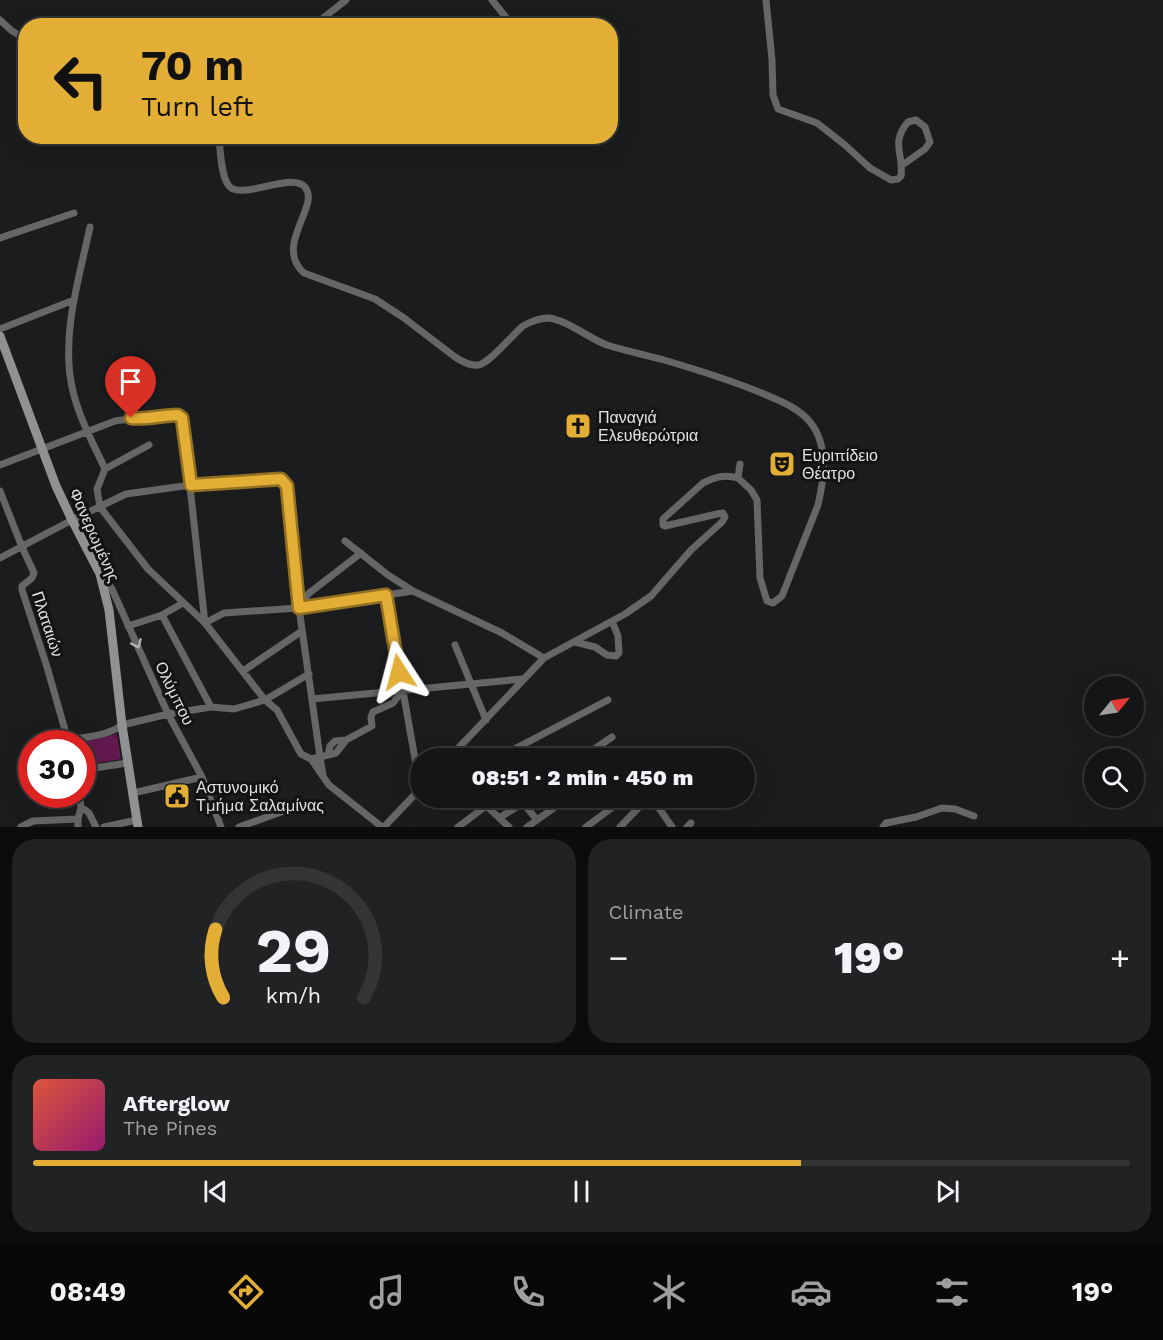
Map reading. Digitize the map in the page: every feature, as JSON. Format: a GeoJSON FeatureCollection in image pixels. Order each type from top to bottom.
{"type":"FeatureCollection","features":[{"type":"Feature","properties":{"kind":"main road","name":"Φανερωμένης"},"geometry":{"type":"LineString","coordinates":[[0,336],[41,450],[72,520],[100,574],[109,610],[122,725],[137,824]]}},
{"type":"Feature","properties":{"kind":"street"},"geometry":{"type":"LineString","coordinates":[[323,18],[346,0]]}},
{"type":"Feature","properties":{"kind":"street"},"geometry":{"type":"LineString","coordinates":[[492,0],[507,18]]}},
{"type":"Feature","properties":{"kind":"street"},"geometry":{"type":"LineString","coordinates":[[766,0],[773,95],[778,109],[817,123],[870,168],[891,180],[901,176],[900,166],[898,144],[900,133],[908,122],[916,120],[925,127],[930,142],[925,149],[900,166]]}},
{"type":"Feature","properties":{"kind":"street"},"geometry":{"type":"LineString","coordinates":[[0,20],[18,34]]}},
{"type":"Feature","properties":{"kind":"street"},"geometry":{"type":"LineString","coordinates":[[220,144],[225,178],[233,189],[293,182],[305,186],[309,197],[294,243],[293,257],[297,266],[304,273],[375,299],[465,363],[476,365],[486,361],[523,326],[548,318],[606,344],[704,372],[783,402],[804,415],[820,439],[823,466],[818,505],[782,596],[773,603],[767,601],[760,578],[757,500],[751,490],[738,478],[726,475],[710,479],[663,519],[663,525],[723,513],[725,517],[651,596],[612,621],[543,658],[459,748]]}},
{"type":"Feature","properties":{"kind":"street"},"geometry":{"type":"LineString","coordinates":[[0,238],[74,213]]}},
{"type":"Feature","properties":{"kind":"street"},"geometry":{"type":"LineString","coordinates":[[90,227],[74,300],[69,348],[70,373],[74,395],[105,470]]}},
{"type":"Feature","properties":{"kind":"street"},"geometry":{"type":"LineString","coordinates":[[0,329],[74,300]]}},
{"type":"Feature","properties":{"kind":"street"},"geometry":{"type":"LineString","coordinates":[[0,465],[116,421],[178,415],[183,423],[205,623]]}},
{"type":"Feature","properties":{"kind":"street"},"geometry":{"type":"LineString","coordinates":[[149,446],[105,470],[97,489],[99,507],[148,569],[205,623],[265,700],[277,710],[301,753],[311,759],[330,785],[383,827],[410,799]]}},
{"type":"Feature","properties":{"kind":"street"},"geometry":{"type":"LineString","coordinates":[[738,478],[740,464]]}},
{"type":"Feature","properties":{"kind":"street"},"geometry":{"type":"LineString","coordinates":[[0,558],[126,494],[191,485],[281,479],[287,486],[302,631],[312,699],[324,756],[323,777]]}},
{"type":"Feature","properties":{"kind":"street","name":"Πλαταιών"},"geometry":{"type":"LineString","coordinates":[[0,491],[34,573],[32,578],[22,586],[22,590],[65,730]]}},
{"type":"Feature","properties":{"kind":"street"},"geometry":{"type":"LineString","coordinates":[[345,541],[388,575],[413,591],[502,633],[543,658]]}},
{"type":"Feature","properties":{"kind":"street"},"geometry":{"type":"LineString","coordinates":[[299,608],[308,594],[361,553]]}},
{"type":"Feature","properties":{"kind":"street","name":"Ολύμπου"},"geometry":{"type":"LineString","coordinates":[[100,574],[112,588],[168,714],[202,777],[221,827]]}},
{"type":"Feature","properties":{"kind":"street"},"geometry":{"type":"LineString","coordinates":[[205,623],[224,614],[299,608],[413,591]]}},
{"type":"Feature","properties":{"kind":"street"},"geometry":{"type":"LineString","coordinates":[[386,595],[413,748]]}},
{"type":"Feature","properties":{"kind":"street"},"geometry":{"type":"LineString","coordinates":[[128,626],[162,615],[183,603]]}},
{"type":"Feature","properties":{"kind":"street"},"geometry":{"type":"LineString","coordinates":[[162,615],[211,707]]}},
{"type":"Feature","properties":{"kind":"street"},"geometry":{"type":"LineString","coordinates":[[575,642],[595,647],[607,655],[616,656],[619,653],[618,636],[612,621]]}},
{"type":"Feature","properties":{"kind":"street"},"geometry":{"type":"LineString","coordinates":[[243,671],[302,631]]}},
{"type":"Feature","properties":{"kind":"street"},"geometry":{"type":"LineString","coordinates":[[455,645],[486,720]]}},
{"type":"Feature","properties":{"kind":"street"},"geometry":{"type":"LineString","coordinates":[[96,735],[122,725],[168,714],[211,707],[234,709],[265,700],[309,674]]}},
{"type":"Feature","properties":{"kind":"street"},"geometry":{"type":"LineString","coordinates":[[312,699],[522,679]]}},
{"type":"Feature","properties":{"kind":"street"},"geometry":{"type":"LineString","coordinates":[[311,759],[336,753],[346,740],[372,726],[373,712],[393,703],[402,691]]}},
{"type":"Feature","properties":{"kind":"street"},"geometry":{"type":"LineString","coordinates":[[516,748],[608,700]]}},
{"type":"Feature","properties":{"kind":"street"},"geometry":{"type":"LineString","coordinates":[[596,748],[612,737]]}},
{"type":"Feature","properties":{"kind":"street"},"geometry":{"type":"LineString","coordinates":[[96,768],[127,762]]}},
{"type":"Feature","properties":{"kind":"street"},"geometry":{"type":"LineString","coordinates":[[133,794],[202,777]]}},
{"type":"Feature","properties":{"kind":"street"},"geometry":{"type":"LineString","coordinates":[[21,827],[33,821],[78,823],[81,808]]}},
{"type":"Feature","properties":{"kind":"street"},"geometry":{"type":"LineString","coordinates":[[82,808],[89,813],[96,827]]}},
{"type":"Feature","properties":{"kind":"street"},"geometry":{"type":"LineString","coordinates":[[458,827],[483,808]]}},
{"type":"Feature","properties":{"kind":"street"},"geometry":{"type":"LineString","coordinates":[[488,808],[509,827]]}},
{"type":"Feature","properties":{"kind":"street"},"geometry":{"type":"LineString","coordinates":[[499,818],[513,808]]}},
{"type":"Feature","properties":{"kind":"street"},"geometry":{"type":"LineString","coordinates":[[528,808],[537,820]]}},
{"type":"Feature","properties":{"kind":"street"},"geometry":{"type":"LineString","coordinates":[[527,827],[554,808]]}},
{"type":"Feature","properties":{"kind":"street"},"geometry":{"type":"LineString","coordinates":[[586,827],[612,808]]}},
{"type":"Feature","properties":{"kind":"street"},"geometry":{"type":"LineString","coordinates":[[620,827],[640,808]]}},
{"type":"Feature","properties":{"kind":"street"},"geometry":{"type":"LineString","coordinates":[[658,808],[672,827]]}},
{"type":"Feature","properties":{"kind":"street"},"geometry":{"type":"LineString","coordinates":[[883,827],[886,823],[916,817],[942,808],[955,809],[974,816]]}},
{"type":"Feature","properties":{"kind":"street"},"geometry":{"type":"LineString","coordinates":[[239,827],[284,811]]}},
{"type":"Feature","properties":{"kind":"street"},"geometry":{"type":"LineString","coordinates":[[104,827],[137,824]]}},
{"type":"Feature","properties":{"kind":"shaded area"},"geometry":{"type":"Polygon","coordinates":[[[117,734],[121,759],[96,764],[96,739],[117,734]]]}},
{"type":"Feature","properties":{"kind":"place","name":"Παναγιά Ελευθερώτρια"},"geometry":{"type":"Point","coordinates":[578,426]}},
{"type":"Feature","properties":{"kind":"place","name":"Ευριπίδειο Θέατρο"},"geometry":{"type":"Point","coordinates":[782,464]}},
{"type":"Feature","properties":{"kind":"place","name":"Αστυνομικό Τμήμα Σαλαμίνας"},"geometry":{"type":"Point","coordinates":[177,796]}},
{"type":"Feature","properties":{"kind":"route"},"geometry":{"type":"LineString","coordinates":[[131,418],[178,415],[182,418],[191,485],[281,479],[285,482],[299,608],[386,595],[399,672]]}}]}
